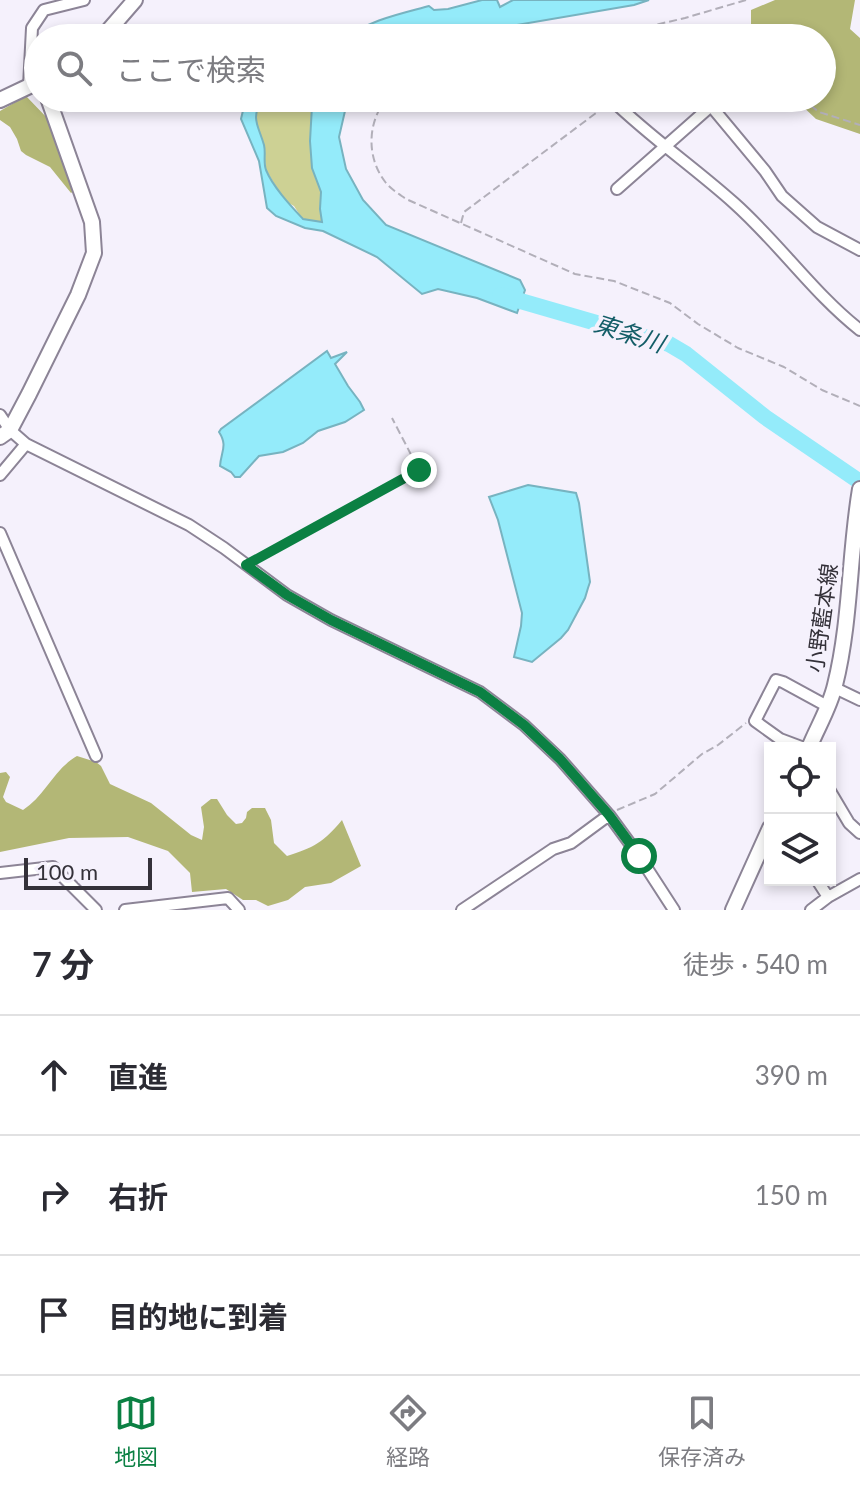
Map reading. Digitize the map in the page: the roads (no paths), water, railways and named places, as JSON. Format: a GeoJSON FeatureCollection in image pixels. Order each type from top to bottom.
{"type":"FeatureCollection","features":[{"type":"Feature","properties":{"kind":"main road"},"geometry":{"type":"LineString","coordinates":[[112,24],[129,2]]}},
{"type":"Feature","properties":{"kind":"main road"},"geometry":{"type":"LineString","coordinates":[[0,100],[24,88]]}},
{"type":"Feature","properties":{"kind":"main road"},"geometry":{"type":"LineString","coordinates":[[5,433],[78,295],[94,253],[92,222],[53,112]]}},
{"type":"Feature","properties":{"kind":"main road","name":"小野藍本線"},"geometry":{"type":"LineString","coordinates":[[809,742],[835,688],[856,577],[854,525],[860,489]]}},
{"type":"Feature","properties":{"kind":"main road"},"geometry":{"type":"LineString","coordinates":[[733,910],[764,841]]}},
{"type":"Feature","properties":{"kind":"street"},"geometry":{"type":"LineString","coordinates":[[35,24],[44,10],[84,0]]}},
{"type":"Feature","properties":{"kind":"street"},"geometry":{"type":"LineString","coordinates":[[624,112],[736,205],[838,312],[860,330]]}},
{"type":"Feature","properties":{"kind":"street"},"geometry":{"type":"LineString","coordinates":[[617,189],[704,112]]}},
{"type":"Feature","properties":{"kind":"street"},"geometry":{"type":"LineString","coordinates":[[716,112],[782,196],[817,227],[860,250]]}},
{"type":"Feature","properties":{"kind":"street"},"geometry":{"type":"LineString","coordinates":[[0,415],[5,433],[189,525],[287,595],[331,620],[480,692],[524,725],[560,759],[609,815],[674,910]]}},
{"type":"Feature","properties":{"kind":"street"},"geometry":{"type":"LineString","coordinates":[[0,475],[26,444]]}},
{"type":"Feature","properties":{"kind":"street"},"geometry":{"type":"LineString","coordinates":[[0,533],[96,756]]}},
{"type":"Feature","properties":{"kind":"street"},"geometry":{"type":"LineString","coordinates":[[789,742],[755,721],[776,680],[827,706]]}},
{"type":"Feature","properties":{"kind":"street"},"geometry":{"type":"LineString","coordinates":[[835,688],[860,700]]}},
{"type":"Feature","properties":{"kind":"street"},"geometry":{"type":"LineString","coordinates":[[836,801],[849,823],[860,833]]}},
{"type":"Feature","properties":{"kind":"street"},"geometry":{"type":"LineString","coordinates":[[462,910],[553,849],[571,843],[609,815]]}},
{"type":"Feature","properties":{"kind":"street"},"geometry":{"type":"LineString","coordinates":[[0,873],[55,867],[96,910]]}},
{"type":"Feature","properties":{"kind":"street"},"geometry":{"type":"LineString","coordinates":[[811,910],[860,880]]}},
{"type":"Feature","properties":{"kind":"street"},"geometry":{"type":"LineString","coordinates":[[821,886],[828,897]]}},
{"type":"Feature","properties":{"kind":"street"},"geometry":{"type":"LineString","coordinates":[[125,910],[228,898],[239,910]]}},
{"type":"Feature","properties":{"kind":"water"},"geometry":{"type":"Polygon","coordinates":[[[482,0],[497,0],[500,7],[513,0],[649,0],[522,24],[371,24],[429,6],[434,10],[482,0]]]}},
{"type":"Feature","properties":{"kind":"water"},"geometry":{"type":"Polygon","coordinates":[[[243,112],[257,112],[265,167],[273,183],[303,219],[322,222],[321,192],[312,168],[312,112],[345,112],[339,137],[346,169],[363,200],[386,225],[520,280],[525,290],[517,313],[477,298],[438,289],[422,294],[377,257],[323,231],[305,228],[276,216],[267,208],[259,161],[241,119],[243,112]]]}},
{"type":"Feature","properties":{"kind":"water"},"geometry":{"type":"Polygon","coordinates":[[[327,351],[331,358],[347,352],[335,364],[364,410],[345,422],[318,431],[303,443],[283,452],[259,456],[240,477],[235,477],[220,466],[224,445],[219,432],[221,429],[327,351]]]}},
{"type":"Feature","properties":{"kind":"water"},"geometry":{"type":"Polygon","coordinates":[[[528,485],[576,493],[590,582],[568,630],[532,662],[514,657],[522,613],[489,497],[528,485]]]}},
{"type":"Feature","properties":{"kind":"waterway","name":"東条川"},"geometry":{"type":"LineString","coordinates":[[500,295],[669,344],[765,417],[860,482]]}}]}
